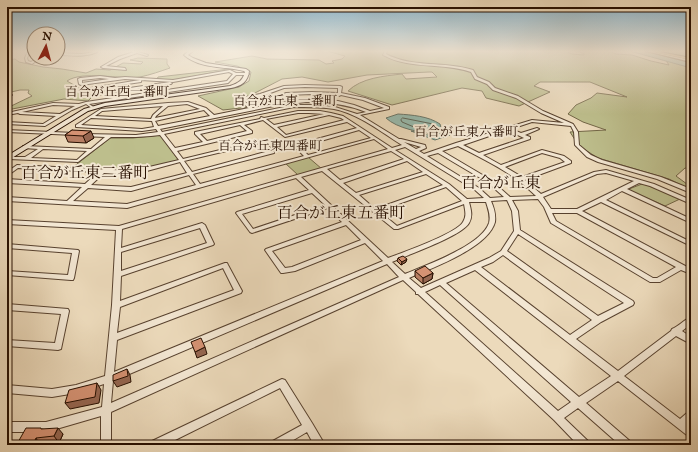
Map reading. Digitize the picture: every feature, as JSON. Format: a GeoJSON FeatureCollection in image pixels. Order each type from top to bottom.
{"type":"FeatureCollection","features":[{"type":"Feature","properties":{"kind":"street"},"geometry":{"type":"LineString","coordinates":[[96,94],[173,82],[220,72]]}},
{"type":"Feature","properties":{"kind":"street"},"geometry":{"type":"LineString","coordinates":[[8,159],[77,115],[93,108],[238,85],[246,80],[247,74],[235,74],[232,72]]}},
{"type":"Feature","properties":{"kind":"street"},"geometry":{"type":"LineString","coordinates":[[474,72],[476,78],[488,83],[494,89],[517,97],[542,112],[572,125],[576,132],[577,145],[589,156],[659,178],[691,191]]}},
{"type":"Feature","properties":{"kind":"street"},"geometry":{"type":"LineString","coordinates":[[212,73],[218,84]]}},
{"type":"Feature","properties":{"kind":"street"},"geometry":{"type":"LineString","coordinates":[[8,113],[54,104],[79,105],[99,100],[218,84],[230,81],[235,74]]}},
{"type":"Feature","properties":{"kind":"street"},"geometry":{"type":"LineString","coordinates":[[114,79],[100,77],[80,80],[81,84],[125,78],[173,82]]}},
{"type":"Feature","properties":{"kind":"street"},"geometry":{"type":"LineString","coordinates":[[192,77],[198,86]]}},
{"type":"Feature","properties":{"kind":"street"},"geometry":{"type":"LineString","coordinates":[[93,88],[153,80]]}},
{"type":"Feature","properties":{"kind":"street"},"geometry":{"type":"LineString","coordinates":[[91,82],[99,100]]}},
{"type":"Feature","properties":{"kind":"street"},"geometry":{"type":"LineString","coordinates":[[173,82],[177,95]]}},
{"type":"Feature","properties":{"kind":"street"},"geometry":{"type":"LineString","coordinates":[[339,95],[340,87],[284,87],[247,98],[242,101],[285,136],[347,120]]}},
{"type":"Feature","properties":{"kind":"street"},"geometry":{"type":"LineString","coordinates":[[280,89],[292,101]]}},
{"type":"Feature","properties":{"kind":"street"},"geometry":{"type":"LineString","coordinates":[[286,94],[309,93],[339,95],[363,99],[388,108],[357,116]]}},
{"type":"Feature","properties":{"kind":"street"},"geometry":{"type":"LineString","coordinates":[[261,95],[273,104]]}},
{"type":"Feature","properties":{"kind":"street"},"geometry":{"type":"LineString","coordinates":[[213,116],[205,109],[187,103],[140,106],[101,110],[76,127],[142,130],[292,101],[330,101],[352,105],[370,112]]}},
{"type":"Feature","properties":{"kind":"street"},"geometry":{"type":"LineString","coordinates":[[86,104],[93,108]]}},
{"type":"Feature","properties":{"kind":"street"},"geometry":{"type":"LineString","coordinates":[[153,120],[154,116],[168,104]]}},
{"type":"Feature","properties":{"kind":"street"},"geometry":{"type":"LineString","coordinates":[[7,123],[44,125],[79,105]]}},
{"type":"Feature","properties":{"kind":"street"},"geometry":{"type":"LineString","coordinates":[[126,118],[140,106]]}},
{"type":"Feature","properties":{"kind":"street"},"geometry":{"type":"LineString","coordinates":[[7,131],[109,136],[162,134],[294,106],[323,106],[346,110],[467,182],[488,200],[492,210],[492,224],[486,233],[474,244],[404,277],[106,410],[46,427],[7,428]]}},
{"type":"Feature","properties":{"kind":"street"},"geometry":{"type":"LineString","coordinates":[[319,111],[323,106]]}},
{"type":"Feature","properties":{"kind":"street"},"geometry":{"type":"LineString","coordinates":[[91,117],[153,120],[205,109]]}},
{"type":"Feature","properties":{"kind":"street"},"geometry":{"type":"LineString","coordinates":[[7,389],[52,393],[76,389],[110,378],[443,238],[461,228],[466,223],[470,214],[466,201],[447,185],[347,120],[331,114],[319,111],[301,111],[197,133],[206,143]]}},
{"type":"Feature","properties":{"kind":"street"},"geometry":{"type":"LineString","coordinates":[[8,113],[61,115]]}},
{"type":"Feature","properties":{"kind":"street"},"geometry":{"type":"LineString","coordinates":[[273,126],[331,114]]}},
{"type":"Feature","properties":{"kind":"street"},"geometry":{"type":"LineString","coordinates":[[153,120],[157,128],[198,186]]}},
{"type":"Feature","properties":{"kind":"street"},"geometry":{"type":"LineString","coordinates":[[423,156],[438,150],[536,121],[555,125],[572,125]]}},
{"type":"Feature","properties":{"kind":"street"},"geometry":{"type":"LineString","coordinates":[[174,150],[250,132],[241,124]]}},
{"type":"Feature","properties":{"kind":"street"},"geometry":{"type":"LineString","coordinates":[[307,156],[297,146],[359,129]]}},
{"type":"Feature","properties":{"kind":"street"},"geometry":{"type":"LineString","coordinates":[[478,155],[528,138],[508,129]]}},
{"type":"Feature","properties":{"kind":"street"},"geometry":{"type":"LineString","coordinates":[[520,135],[537,129]]}},
{"type":"Feature","properties":{"kind":"street"},"geometry":{"type":"LineString","coordinates":[[8,159],[78,161],[109,136]]}},
{"type":"Feature","properties":{"kind":"street"},"geometry":{"type":"LineString","coordinates":[[7,199],[127,206],[374,138]]}},
{"type":"Feature","properties":{"kind":"street"},"geometry":{"type":"LineString","coordinates":[[397,140],[423,146],[424,148],[416,151]]}},
{"type":"Feature","properties":{"kind":"street"},"geometry":{"type":"LineString","coordinates":[[7,174],[17,166],[132,173],[261,141],[272,152],[131,189],[7,181]]}},
{"type":"Feature","properties":{"kind":"street"},"geometry":{"type":"LineString","coordinates":[[458,144],[522,179],[532,187],[550,211],[553,222],[652,280],[658,280],[681,267]]}},
{"type":"Feature","properties":{"kind":"street"},"geometry":{"type":"LineString","coordinates":[[7,222],[119,228],[406,145]]}},
{"type":"Feature","properties":{"kind":"street"},"geometry":{"type":"LineString","coordinates":[[25,147],[91,150]]}},
{"type":"Feature","properties":{"kind":"street"},"geometry":{"type":"LineString","coordinates":[[26,159],[42,148]]}},
{"type":"Feature","properties":{"kind":"street"},"geometry":{"type":"LineString","coordinates":[[420,292],[476,267],[503,252],[517,231],[515,211],[509,199],[489,181],[438,150]]}},
{"type":"Feature","properties":{"kind":"street"},"geometry":{"type":"LineString","coordinates":[[500,167],[542,151],[562,157],[569,162],[522,179]]}},
{"type":"Feature","properties":{"kind":"street"},"geometry":{"type":"LineString","coordinates":[[340,182],[408,159]]}},
{"type":"Feature","properties":{"kind":"street"},"geometry":{"type":"LineString","coordinates":[[323,169],[396,228],[466,201],[539,197],[596,173],[606,171],[639,181],[691,202]]}},
{"type":"Feature","properties":{"kind":"street"},"geometry":{"type":"LineString","coordinates":[[68,203],[103,171]]}},
{"type":"Feature","properties":{"kind":"street"},"geometry":{"type":"LineString","coordinates":[[355,195],[427,172]]}},
{"type":"Feature","properties":{"kind":"street"},"geometry":{"type":"LineString","coordinates":[[297,176],[386,261],[557,417],[585,445]]}},
{"type":"Feature","properties":{"kind":"street"},"geometry":{"type":"LineString","coordinates":[[550,211],[578,211],[624,190],[639,181]]}},
{"type":"Feature","properties":{"kind":"street"},"geometry":{"type":"LineString","coordinates":[[374,211],[447,185]]}},
{"type":"Feature","properties":{"kind":"street"},"geometry":{"type":"LineString","coordinates":[[624,190],[691,221]]}},
{"type":"Feature","properties":{"kind":"street"},"geometry":{"type":"LineString","coordinates":[[312,191],[239,213],[252,231],[328,206]]}},
{"type":"Feature","properties":{"kind":"street"},"geometry":{"type":"LineString","coordinates":[[602,200],[691,244]]}},
{"type":"Feature","properties":{"kind":"street"},"geometry":{"type":"LineString","coordinates":[[578,211],[691,272]]}},
{"type":"Feature","properties":{"kind":"street"},"geometry":{"type":"LineString","coordinates":[[346,223],[268,250],[283,271],[293,269],[365,241]]}},
{"type":"Feature","properties":{"kind":"street"},"geometry":{"type":"LineString","coordinates":[[117,275],[211,244],[202,225],[118,251]]}},
{"type":"Feature","properties":{"kind":"street"},"geometry":{"type":"LineString","coordinates":[[106,445],[106,410],[116,305],[119,228]]}},
{"type":"Feature","properties":{"kind":"street"},"geometry":{"type":"LineString","coordinates":[[517,231],[630,303],[598,320],[570,339]]}},
{"type":"Feature","properties":{"kind":"street"},"geometry":{"type":"LineString","coordinates":[[7,246],[76,251],[71,278],[7,273]]}},
{"type":"Feature","properties":{"kind":"street"},"geometry":{"type":"LineString","coordinates":[[503,252],[598,320]]}},
{"type":"Feature","properties":{"kind":"street"},"geometry":{"type":"LineString","coordinates":[[113,338],[238,291],[225,265],[116,305]]}},
{"type":"Feature","properties":{"kind":"street"},"geometry":{"type":"LineString","coordinates":[[476,267],[617,376],[682,424],[691,433]]}},
{"type":"Feature","properties":{"kind":"street"},"geometry":{"type":"LineString","coordinates":[[442,283],[627,445]]}},
{"type":"Feature","properties":{"kind":"street"},"geometry":{"type":"LineString","coordinates":[[7,307],[65,311],[58,347],[7,343]]}},
{"type":"Feature","properties":{"kind":"street"},"geometry":{"type":"LineString","coordinates":[[557,417],[617,376],[691,320]]}},
{"type":"Feature","properties":{"kind":"street"},"geometry":{"type":"LineString","coordinates":[[675,331],[691,342]]}},
{"type":"Feature","properties":{"kind":"street"},"geometry":{"type":"LineString","coordinates":[[154,445],[282,382],[320,445]]}},
{"type":"Feature","properties":{"kind":"street"},"geometry":{"type":"LineString","coordinates":[[682,424],[691,415]]}},
{"type":"Feature","properties":{"kind":"street"},"geometry":{"type":"LineString","coordinates":[[275,445],[309,426]]}},
{"type":"Feature","properties":{"kind":"green space"},"geometry":{"type":"Polygon","coordinates":[[[7,72],[158,72],[132,78],[82,76],[74,78],[67,81],[93,96],[88,101],[64,99],[7,110],[7,108],[32,96],[28,93],[29,90],[20,90],[7,93],[7,72]]]}},
{"type":"Feature","properties":{"kind":"green space"},"geometry":{"type":"Polygon","coordinates":[[[202,72],[216,72],[173,80],[157,79],[158,77],[202,72]]]}},
{"type":"Feature","properties":{"kind":"green space"},"geometry":{"type":"Polygon","coordinates":[[[251,72],[430,72],[367,75],[328,82],[302,77],[282,79],[253,94],[250,107],[223,110],[198,96],[239,87],[249,81],[251,72]]]}},
{"type":"Feature","properties":{"kind":"green space"},"geometry":{"type":"Polygon","coordinates":[[[432,72],[691,72],[691,169],[685,168],[676,176],[691,187],[691,190],[669,179],[598,158],[579,146],[570,132],[606,130],[583,122],[568,114],[576,105],[591,98],[597,93],[627,97],[590,82],[540,82],[534,86],[550,92],[519,106],[486,98],[482,91],[462,88],[392,105],[348,91],[359,83],[380,77],[402,74],[406,79],[437,77],[432,72]]]}},
{"type":"Feature","properties":{"kind":"green space"},"geometry":{"type":"Polygon","coordinates":[[[161,135],[179,161],[133,172],[72,168],[110,138],[133,138],[161,135]]]}},
{"type":"Feature","properties":{"kind":"green space"},"geometry":{"type":"Polygon","coordinates":[[[308,157],[322,169],[298,175],[285,163],[308,157]]]}},
{"type":"Feature","properties":{"kind":"green space"},"geometry":{"type":"Polygon","coordinates":[[[642,184],[680,199],[665,206],[629,189],[642,184]]]}},
{"type":"Feature","properties":{"kind":"water"},"geometry":{"type":"Polygon","coordinates":[[[398,114],[414,115],[435,121],[440,124],[441,128],[438,133],[450,135],[435,140],[411,131],[428,135],[437,133],[410,130],[390,122],[386,118],[398,114]]]}},
{"type":"Feature","properties":{"kind":"building"},"geometry":{"type":"Polygon","coordinates":[[[72,130],[91,131],[83,136],[65,135],[72,130]]]}},
{"type":"Feature","properties":{"kind":"building"},"geometry":{"type":"Polygon","coordinates":[[[403,256],[407,259],[402,262],[398,258],[403,256]]]}},
{"type":"Feature","properties":{"kind":"building"},"geometry":{"type":"Polygon","coordinates":[[[425,266],[433,273],[423,278],[415,271],[425,266]]]}},
{"type":"Feature","properties":{"kind":"building"},"geometry":{"type":"Polygon","coordinates":[[[201,338],[205,347],[195,352],[191,342],[201,338]]]}},
{"type":"Feature","properties":{"kind":"building"},"geometry":{"type":"Polygon","coordinates":[[[127,369],[128,376],[113,381],[113,375],[127,369]]]}},
{"type":"Feature","properties":{"kind":"building"},"geometry":{"type":"Polygon","coordinates":[[[97,383],[95,397],[65,403],[69,390],[97,383]]]}},
{"type":"Feature","properties":{"kind":"building"},"geometry":{"type":"Polygon","coordinates":[[[26,428],[58,428],[54,436],[36,438],[33,444],[17,444],[26,428]]]}},
{"type":"Feature","properties":{"kind":"district","name":"百合が丘西一番町"},"geometry":{"type":"Point","coordinates":[117,91]}},
{"type":"Feature","properties":{"kind":"district","name":"百合が丘東一番町"},"geometry":{"type":"Point","coordinates":[285,100]}},
{"type":"Feature","properties":{"kind":"district","name":"百合が丘東六番町"},"geometry":{"type":"Point","coordinates":[466,131]}},
{"type":"Feature","properties":{"kind":"district","name":"百合が丘東四番町"},"geometry":{"type":"Point","coordinates":[270,145]}},
{"type":"Feature","properties":{"kind":"district","name":"百合が丘東二番町"},"geometry":{"type":"Point","coordinates":[85,172]}},
{"type":"Feature","properties":{"kind":"district","name":"百合が丘東"},"geometry":{"type":"Point","coordinates":[501,182]}},
{"type":"Feature","properties":{"kind":"district","name":"百合が丘東五番町"},"geometry":{"type":"Point","coordinates":[341,212]}}]}
